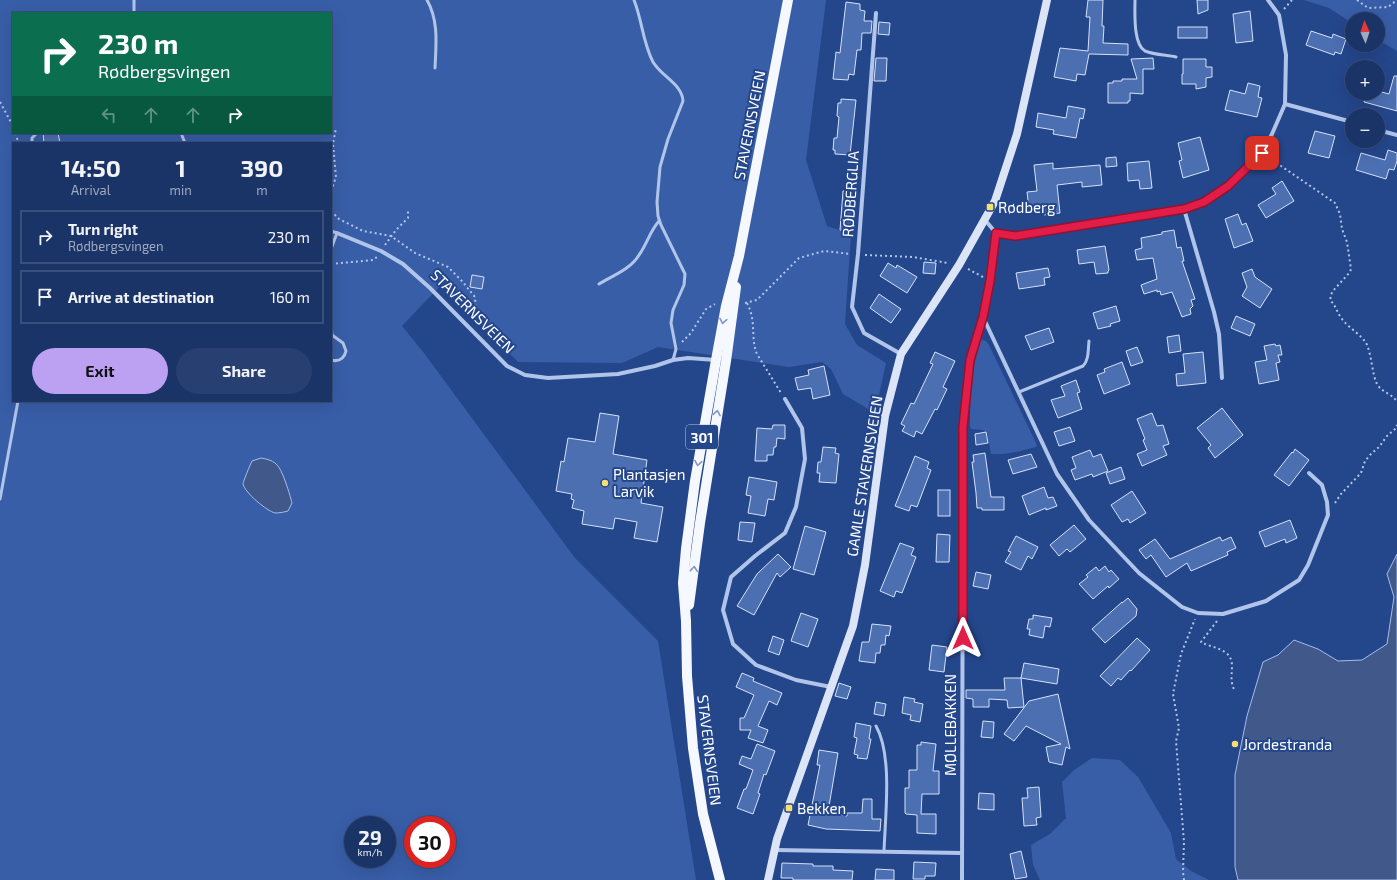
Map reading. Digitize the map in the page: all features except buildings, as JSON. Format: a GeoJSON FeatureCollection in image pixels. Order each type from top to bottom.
{"type":"FeatureCollection","features":[{"type":"Feature","properties":{"kind":"main road","name":"STAVERNSVEIEN"},"geometry":{"type":"LineString","coordinates":[[720,880],[703,814],[692,748],[683,583],[696,474],[716,360],[726,306],[739,256],[788,0]]}},
{"type":"Feature","properties":{"kind":"main road","name":"STAVERNSVEIEN"},"geometry":{"type":"LineString","coordinates":[[686,621],[693,582],[705,486],[734,307],[739,256]]}},
{"type":"Feature","properties":{"kind":"street","name":"GAMLE STAVERNSVEIEN"},"geometry":{"type":"LineString","coordinates":[[768,880],[777,839],[853,626],[865,565],[885,416],[901,354],[959,265],[995,201],[1018,134],[1047,0]]}},
{"type":"Feature","properties":{"kind":"street"},"geometry":{"type":"LineString","coordinates":[[985,220],[996,233],[1015,236],[1184,209],[1204,202],[1228,186],[1262,153],[1285,104],[1286,55],[1279,15],[1268,0]]}},
{"type":"Feature","properties":{"kind":"street","name":"RØDBERGLIA"},"geometry":{"type":"LineString","coordinates":[[876,13],[858,254],[852,307],[864,333],[901,354]]}},
{"type":"Feature","properties":{"kind":"street"},"geometry":{"type":"LineString","coordinates":[[1285,104],[1345,120]]}},
{"type":"Feature","properties":{"kind":"street"},"geometry":{"type":"LineString","coordinates":[[1385,132],[1397,135]]}},
{"type":"Feature","properties":{"kind":"street"},"geometry":{"type":"LineString","coordinates":[[1184,209],[1219,334],[1222,378]]}},
{"type":"Feature","properties":{"kind":"street","name":"STAVERNSVEIEN"},"geometry":{"type":"LineString","coordinates":[[337,233],[381,251],[403,264],[430,288],[507,366],[525,375],[548,378],[618,374],[655,366],[673,360],[688,358],[726,361]]}},
{"type":"Feature","properties":{"kind":"street","name":"MØLLEBAKKEN"},"geometry":{"type":"LineString","coordinates":[[962,880],[963,427],[970,360],[983,317],[990,281],[996,233]]}},
{"type":"Feature","properties":{"kind":"street"},"geometry":{"type":"LineString","coordinates":[[983,317],[1057,474],[1089,520],[1139,573],[1182,607],[1198,612],[1223,614],[1266,601],[1299,580],[1308,565],[1328,514],[1327,502],[1322,485],[1309,473]]}},
{"type":"Feature","properties":{"kind":"street"},"geometry":{"type":"LineString","coordinates":[[784,399],[802,428],[805,459],[796,507],[786,534],[755,556],[731,577],[723,610],[733,644],[756,665],[796,680],[831,687]]}},
{"type":"Feature","properties":{"kind":"street"},"geometry":{"type":"LineString","coordinates":[[774,850],[962,853]]}},
{"type":"Feature","properties":{"kind":"lane"},"geometry":{"type":"LineString","coordinates":[[134,0],[134,12]]}},
{"type":"Feature","properties":{"kind":"lane"},"geometry":{"type":"LineString","coordinates":[[427,0],[436,25],[437,36],[435,68]]}},
{"type":"Feature","properties":{"kind":"lane"},"geometry":{"type":"LineString","coordinates":[[634,0],[645,43],[654,63],[660,72],[678,87],[683,100],[668,139],[660,167],[657,202],[659,221],[685,274],[684,285],[674,310],[671,323],[676,349],[673,360]]}},
{"type":"Feature","properties":{"kind":"lane"},"geometry":{"type":"LineString","coordinates":[[1135,0],[1138,44],[1144,50],[1176,57]]}},
{"type":"Feature","properties":{"kind":"lane"},"geometry":{"type":"LineString","coordinates":[[599,284],[630,265],[638,257],[653,227],[659,221]]}},
{"type":"Feature","properties":{"kind":"lane"},"geometry":{"type":"LineString","coordinates":[[332,231],[337,233],[332,246]]}},
{"type":"Feature","properties":{"kind":"lane"},"geometry":{"type":"LineString","coordinates":[[332,335],[344,343],[346,351],[343,358],[340,360],[332,360]]}},
{"type":"Feature","properties":{"kind":"lane"},"geometry":{"type":"LineString","coordinates":[[1019,392],[1083,366],[1088,356],[1089,341]]}},
{"type":"Feature","properties":{"kind":"lane"},"geometry":{"type":"LineString","coordinates":[[0,499],[18,402]]}},
{"type":"Feature","properties":{"kind":"lane"},"geometry":{"type":"LineString","coordinates":[[876,726],[880,732],[886,753],[884,852]]}},
{"type":"Feature","properties":{"kind":"path"},"geometry":{"type":"LineString","coordinates":[[1279,15],[1292,0]]}},
{"type":"Feature","properties":{"kind":"path"},"geometry":{"type":"LineString","coordinates":[[1357,0],[1368,8],[1388,7],[1397,0]]}},
{"type":"Feature","properties":{"kind":"path"},"geometry":{"type":"LineString","coordinates":[[0,102],[12,124]]}},
{"type":"Feature","properties":{"kind":"path"},"geometry":{"type":"LineString","coordinates":[[332,188],[336,177],[333,144],[336,128]]}},
{"type":"Feature","properties":{"kind":"path"},"geometry":{"type":"LineString","coordinates":[[1262,153],[1332,201],[1339,210],[1342,229],[1347,242],[1350,272],[1332,292],[1330,300],[1336,307],[1340,316],[1366,343],[1372,358],[1376,381],[1381,390],[1397,402]]}},
{"type":"Feature","properties":{"kind":"path"},"geometry":{"type":"LineString","coordinates":[[385,246],[391,236],[408,218],[408,210]]}},
{"type":"Feature","properties":{"kind":"path"},"geometry":{"type":"LineString","coordinates":[[332,212],[339,219],[363,231],[391,236],[415,253],[448,267],[475,297],[476,313],[486,318]]}},
{"type":"Feature","properties":{"kind":"path"},"geometry":{"type":"LineString","coordinates":[[332,264],[373,260],[378,256]]}},
{"type":"Feature","properties":{"kind":"path"},"geometry":{"type":"LineString","coordinates":[[676,349],[691,333],[706,309],[720,301]]}},
{"type":"Feature","properties":{"kind":"path"},"geometry":{"type":"LineString","coordinates":[[747,303],[751,311],[753,321],[754,348],[784,399]]}},
{"type":"Feature","properties":{"kind":"path"},"geometry":{"type":"LineString","coordinates":[[1328,514],[1341,494],[1361,473],[1365,461],[1397,425]]}},
{"type":"Feature","properties":{"kind":"path"},"geometry":{"type":"LineString","coordinates":[[1184,880],[1184,842],[1176,741],[1179,728],[1173,694],[1181,654],[1198,612]]}},
{"type":"Feature","properties":{"kind":"path"},"geometry":{"type":"LineString","coordinates":[[1223,614],[1201,642],[1218,648],[1226,653],[1231,660],[1231,685],[1235,691]]}},
{"type":"Feature","properties":{"kind":"shaded area"},"geometry":{"type":"Polygon","coordinates":[[[0,0],[826,0],[806,160],[827,226],[851,234],[845,324],[857,345],[886,363],[875,413],[843,394],[831,369],[822,362],[789,367],[658,347],[622,363],[518,362],[442,284],[402,326],[424,353],[575,558],[658,641],[696,880],[0,880],[0,0]]]}},
{"type":"Feature","properties":{"kind":"shaded area"},"geometry":{"type":"Polygon","coordinates":[[[1304,0],[1397,0],[1397,51],[1385,44],[1385,12],[1345,12],[1345,18],[1329,8],[1304,0]]]}},
{"type":"Feature","properties":{"kind":"shaded area"},"geometry":{"type":"Polygon","coordinates":[[[981,340],[986,341],[989,345],[1037,445],[1036,447],[1008,453],[991,454],[987,432],[983,430],[971,429],[970,415],[972,382],[975,361],[981,340]]]}},
{"type":"Feature","properties":{"kind":"shaded area"},"geometry":{"type":"Polygon","coordinates":[[[261,458],[273,462],[281,471],[292,503],[288,511],[277,513],[271,512],[257,501],[245,488],[243,483],[252,461],[261,458]]]}},
{"type":"Feature","properties":{"kind":"shaded area"},"geometry":{"type":"Polygon","coordinates":[[[1397,554],[1397,880],[1238,880],[1235,867],[1235,775],[1247,716],[1263,662],[1278,655],[1294,640],[1318,649],[1338,661],[1362,660],[1387,644],[1394,597],[1387,574],[1397,554]]]}},
{"type":"Feature","properties":{"kind":"shaded area"},"geometry":{"type":"Polygon","coordinates":[[[1092,758],[1120,760],[1138,777],[1171,833],[1176,859],[1191,871],[1209,880],[1040,880],[1033,865],[1031,845],[1050,834],[1066,818],[1062,782],[1074,770],[1092,758]]]}},
{"type":"Feature","properties":{"kind":"place","name":"Rødberg"},"geometry":{"type":"Point","coordinates":[990,207]}},
{"type":"Feature","properties":{"kind":"place","name":"Plantasjen Larvik"},"geometry":{"type":"Point","coordinates":[605,483]}},
{"type":"Feature","properties":{"kind":"place","name":"Jordestranda"},"geometry":{"type":"Point","coordinates":[1235,744]}},
{"type":"Feature","properties":{"kind":"place","name":"Bekken"},"geometry":{"type":"Point","coordinates":[789,808]}},
{"type":"Feature","properties":{"kind":"route"},"geometry":{"type":"LineString","coordinates":[[963,638],[963,427],[970,360],[983,317],[990,281],[996,233],[1015,236],[1184,209],[1204,202],[1228,186],[1262,153]]}}]}
